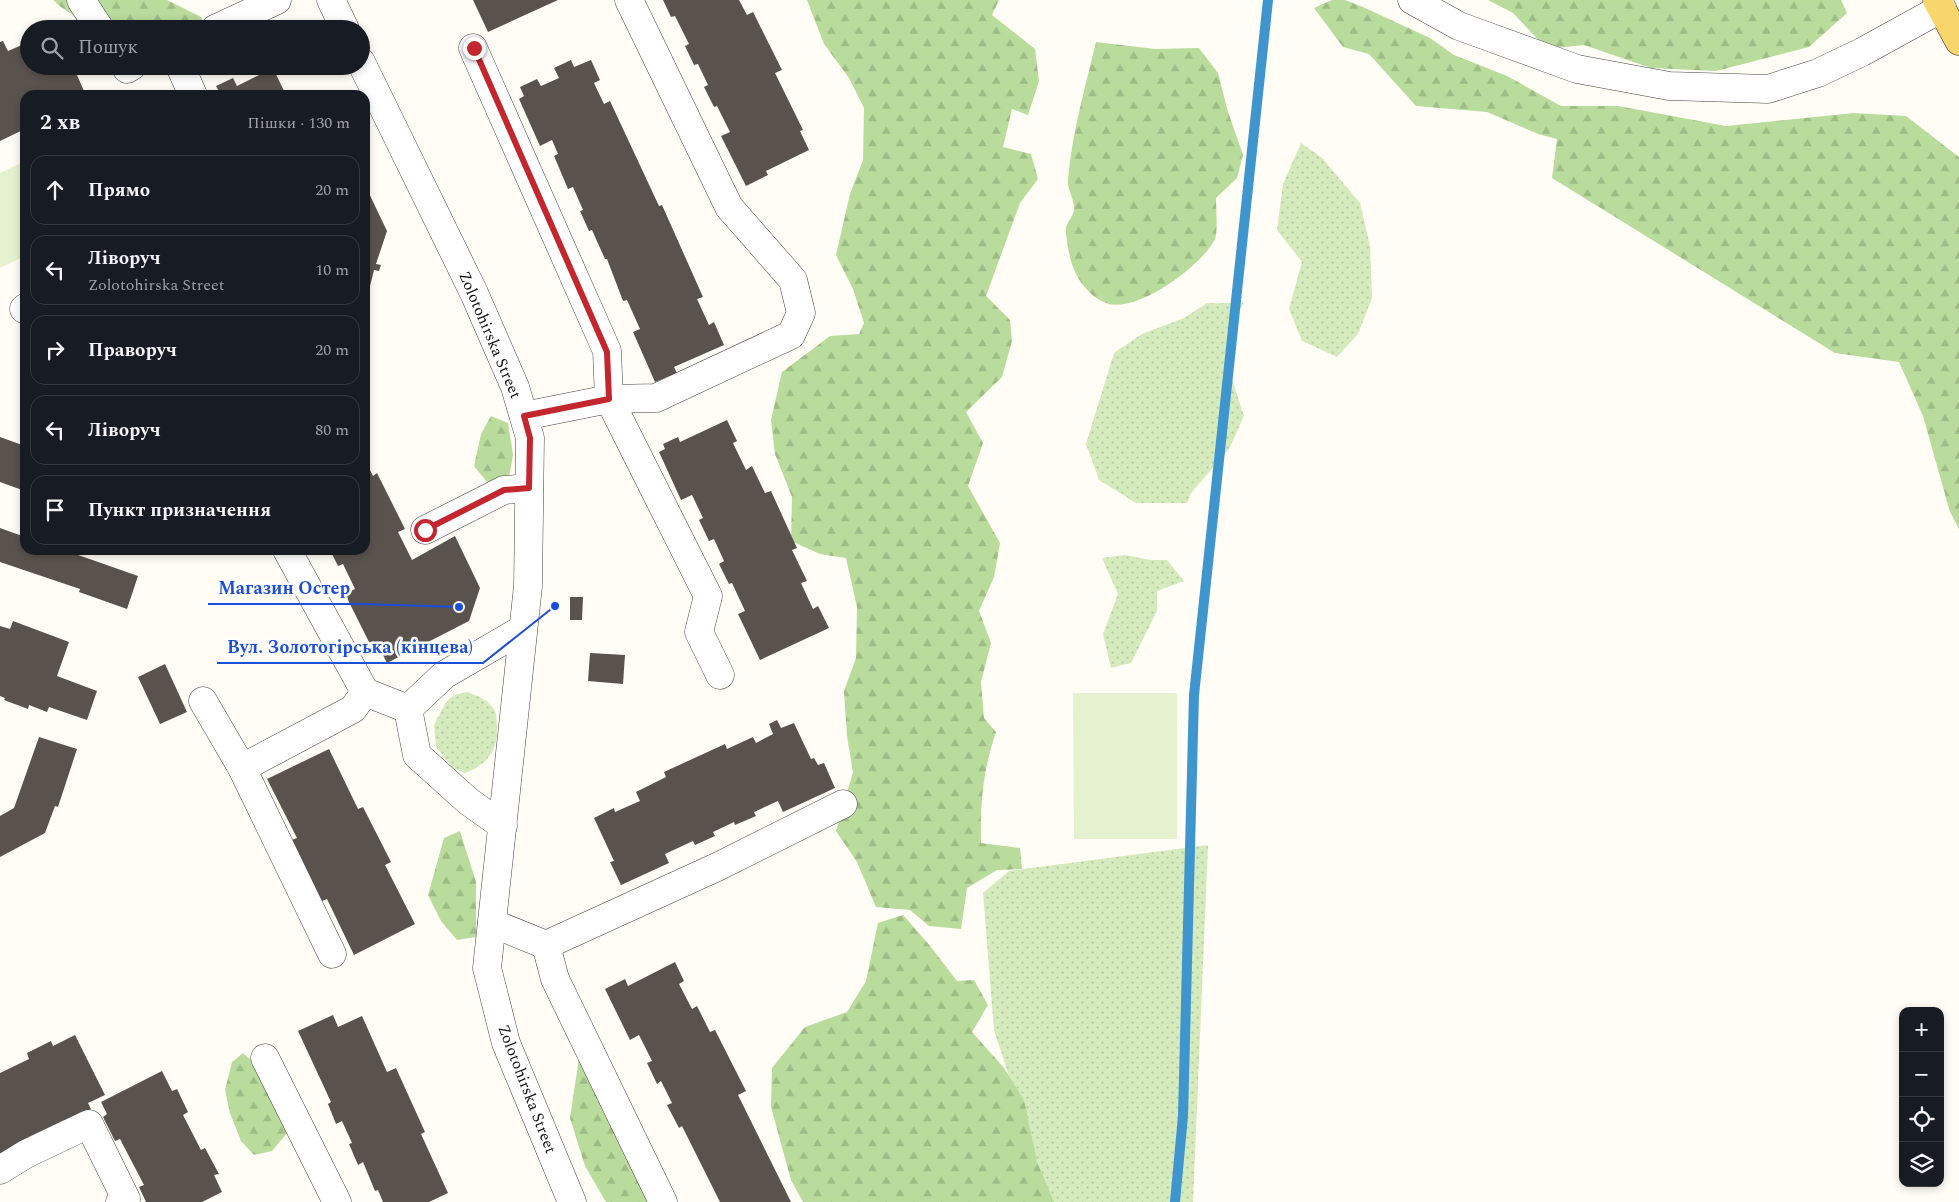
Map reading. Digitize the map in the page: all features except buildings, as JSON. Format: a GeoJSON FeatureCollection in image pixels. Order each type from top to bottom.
{"type":"FeatureCollection","features":[{"type":"Feature","properties":{"kind":"main road"},"geometry":{"type":"LineString","coordinates":[[1939,4],[1959,40]]}},
{"type":"Feature","properties":{"kind":"street"},"geometry":{"type":"LineString","coordinates":[[80,0],[94,20]]}},
{"type":"Feature","properties":{"kind":"street"},"geometry":{"type":"LineString","coordinates":[[234,20],[277,0]]}},
{"type":"Feature","properties":{"kind":"street"},"geometry":{"type":"LineString","coordinates":[[331,0],[341,20]]}},
{"type":"Feature","properties":{"kind":"street"},"geometry":{"type":"LineString","coordinates":[[524,416],[609,399],[656,398],[791,335],[801,312],[793,280],[729,207],[629,0]]}},
{"type":"Feature","properties":{"kind":"street"},"geometry":{"type":"LineString","coordinates":[[1412,0],[1459,26],[1577,69],[1669,86],[1768,89],[1818,73],[1862,52],[1939,4]]}},
{"type":"Feature","properties":{"kind":"street"},"geometry":{"type":"LineString","coordinates":[[474,48],[607,352],[609,399],[708,596],[699,632],[720,675]]}},
{"type":"Feature","properties":{"kind":"street"},"geometry":{"type":"LineString","coordinates":[[184,75],[191,90]]}},
{"type":"Feature","properties":{"kind":"street","name":"Zolotohirska Street"},"geometry":{"type":"LineString","coordinates":[[367,75],[474,293],[515,387],[530,438],[528,586],[487,968],[506,1043],[572,1202]]}},
{"type":"Feature","properties":{"kind":"street"},"geometry":{"type":"LineString","coordinates":[[425,530],[504,490],[529,488]]}},
{"type":"Feature","properties":{"kind":"street"},"geometry":{"type":"LineString","coordinates":[[290,555],[365,692],[408,709]]}},
{"type":"Feature","properties":{"kind":"street"},"geometry":{"type":"LineString","coordinates":[[408,709],[444,675],[523,629]]}},
{"type":"Feature","properties":{"kind":"street"},"geometry":{"type":"LineString","coordinates":[[242,768],[353,709],[365,692]]}},
{"type":"Feature","properties":{"kind":"street"},"geometry":{"type":"LineString","coordinates":[[203,701],[242,768],[332,954]]}},
{"type":"Feature","properties":{"kind":"street"},"geometry":{"type":"LineString","coordinates":[[408,709],[418,755],[468,801],[503,826]]}},
{"type":"Feature","properties":{"kind":"street"},"geometry":{"type":"LineString","coordinates":[[492,923],[546,945],[717,867],[843,804]]}},
{"type":"Feature","properties":{"kind":"street"},"geometry":{"type":"LineString","coordinates":[[546,945],[555,979],[663,1202]]}},
{"type":"Feature","properties":{"kind":"street"},"geometry":{"type":"LineString","coordinates":[[265,1058],[337,1202]]}},
{"type":"Feature","properties":{"kind":"street"},"geometry":{"type":"LineString","coordinates":[[0,1170],[26,1154],[89,1124],[126,1199],[120,1202]]}},
{"type":"Feature","properties":{"kind":"green space"},"geometry":{"type":"Polygon","coordinates":[[[53,0],[167,0],[201,17],[202,20],[80,20],[53,0]]]}},
{"type":"Feature","properties":{"kind":"green space"},"geometry":{"type":"Polygon","coordinates":[[[807,0],[999,0],[992,15],[1035,49],[1039,81],[1028,115],[1012,109],[1003,147],[1031,154],[1038,179],[1020,203],[986,296],[1010,320],[1012,341],[1002,377],[966,412],[983,443],[968,486],[1000,543],[994,577],[979,611],[991,643],[981,682],[984,718],[996,732],[983,787],[981,843],[1020,848],[1022,869],[997,870],[967,888],[961,929],[929,926],[910,910],[876,907],[857,862],[836,831],[853,772],[847,736],[844,691],[856,658],[857,607],[846,558],[820,554],[791,541],[792,497],[775,454],[771,420],[782,372],[830,336],[859,334],[864,323],[853,289],[836,255],[850,194],[863,160],[864,108],[849,78],[824,44],[807,0]]]}},
{"type":"Feature","properties":{"kind":"green space"},"geometry":{"type":"Polygon","coordinates":[[[1332,0],[1345,0],[1430,38],[1454,55],[1507,76],[1561,106],[1618,106],[1726,126],[1854,113],[1906,116],[1959,157],[1959,529],[1950,512],[1923,416],[1899,362],[1835,353],[1552,178],[1557,139],[1538,134],[1487,112],[1416,106],[1369,54],[1343,47],[1314,8],[1332,0]]]}},
{"type":"Feature","properties":{"kind":"green space"},"geometry":{"type":"Polygon","coordinates":[[[1488,0],[1841,0],[1847,13],[1809,47],[1716,71],[1651,68],[1584,45],[1547,49],[1513,13],[1488,0]]]}},
{"type":"Feature","properties":{"kind":"green space"},"geometry":{"type":"Polygon","coordinates":[[[1096,42],[1155,49],[1199,48],[1218,73],[1228,112],[1243,155],[1237,178],[1216,198],[1216,236],[1208,250],[1197,262],[1166,286],[1133,302],[1118,305],[1100,300],[1084,286],[1076,274],[1071,261],[1066,234],[1066,227],[1074,209],[1068,184],[1070,162],[1079,111],[1096,42]]]}},
{"type":"Feature","properties":{"kind":"green space"},"geometry":{"type":"Polygon","coordinates":[[[1301,143],[1322,158],[1360,203],[1370,246],[1372,298],[1358,334],[1337,357],[1302,341],[1289,309],[1302,262],[1277,230],[1283,184],[1301,143]]]}},
{"type":"Feature","properties":{"kind":"green space"},"geometry":{"type":"Polygon","coordinates":[[[20,163],[20,258],[0,268],[0,173],[20,163]]]}},
{"type":"Feature","properties":{"kind":"green space"},"geometry":{"type":"Polygon","coordinates":[[[1207,303],[1244,303],[1228,328],[1227,364],[1244,416],[1229,449],[1191,493],[1187,503],[1136,503],[1099,480],[1086,444],[1114,353],[1142,334],[1184,318],[1207,303]]]}},
{"type":"Feature","properties":{"kind":"green space"},"geometry":{"type":"Polygon","coordinates":[[[491,416],[508,423],[513,455],[509,478],[492,488],[474,466],[481,434],[491,416]]]}},
{"type":"Feature","properties":{"kind":"green space"},"geometry":{"type":"Polygon","coordinates":[[[1125,555],[1150,560],[1167,560],[1184,581],[1157,591],[1157,611],[1131,663],[1111,668],[1103,634],[1118,594],[1102,558],[1125,555]]]}},
{"type":"Feature","properties":{"kind":"green space"},"geometry":{"type":"Polygon","coordinates":[[[467,692],[483,699],[493,707],[496,715],[497,731],[492,752],[484,762],[465,773],[453,768],[436,747],[434,725],[446,702],[454,695],[467,692]]]}},
{"type":"Feature","properties":{"kind":"green space"},"geometry":{"type":"Polygon","coordinates":[[[1073,693],[1177,693],[1177,839],[1074,839],[1073,693]]]}},
{"type":"Feature","properties":{"kind":"green space"},"geometry":{"type":"Polygon","coordinates":[[[460,831],[476,882],[476,937],[457,940],[441,921],[428,895],[444,838],[460,831]]]}},
{"type":"Feature","properties":{"kind":"green space"},"geometry":{"type":"Polygon","coordinates":[[[1208,845],[1193,1202],[1050,1202],[994,1030],[983,893],[1009,871],[1208,845]]]}},
{"type":"Feature","properties":{"kind":"green space"},"geometry":{"type":"Polygon","coordinates":[[[903,915],[957,981],[974,980],[988,1005],[972,1032],[1004,1068],[1024,1100],[1037,1162],[1054,1202],[803,1202],[791,1180],[771,1107],[772,1068],[805,1027],[847,1012],[866,981],[878,923],[903,915]]]}},
{"type":"Feature","properties":{"kind":"green space"},"geometry":{"type":"Polygon","coordinates":[[[243,1053],[260,1068],[288,1132],[272,1151],[254,1155],[241,1141],[230,1113],[225,1090],[232,1062],[243,1053]]]}},
{"type":"Feature","properties":{"kind":"green space"},"geometry":{"type":"Polygon","coordinates":[[[579,1058],[659,1202],[606,1202],[585,1166],[570,1118],[579,1058]]]}},
{"type":"Feature","properties":{"kind":"waterway"},"geometry":{"type":"LineString","coordinates":[[1175,1202],[1183,1116],[1194,695],[1268,0]]}},
{"type":"Feature","properties":{"kind":"place","name":"Вул. Золотогірська (кінцева)"},"geometry":{"type":"Point","coordinates":[555,606]}},
{"type":"Feature","properties":{"kind":"place","name":"Магазин Остер"},"geometry":{"type":"Point","coordinates":[459,607]}},
{"type":"Feature","properties":{"kind":"route"},"geometry":{"type":"LineString","coordinates":[[425,530],[504,490],[529,488],[530,438],[524,416],[609,399],[607,352],[474,48]]}}]}
